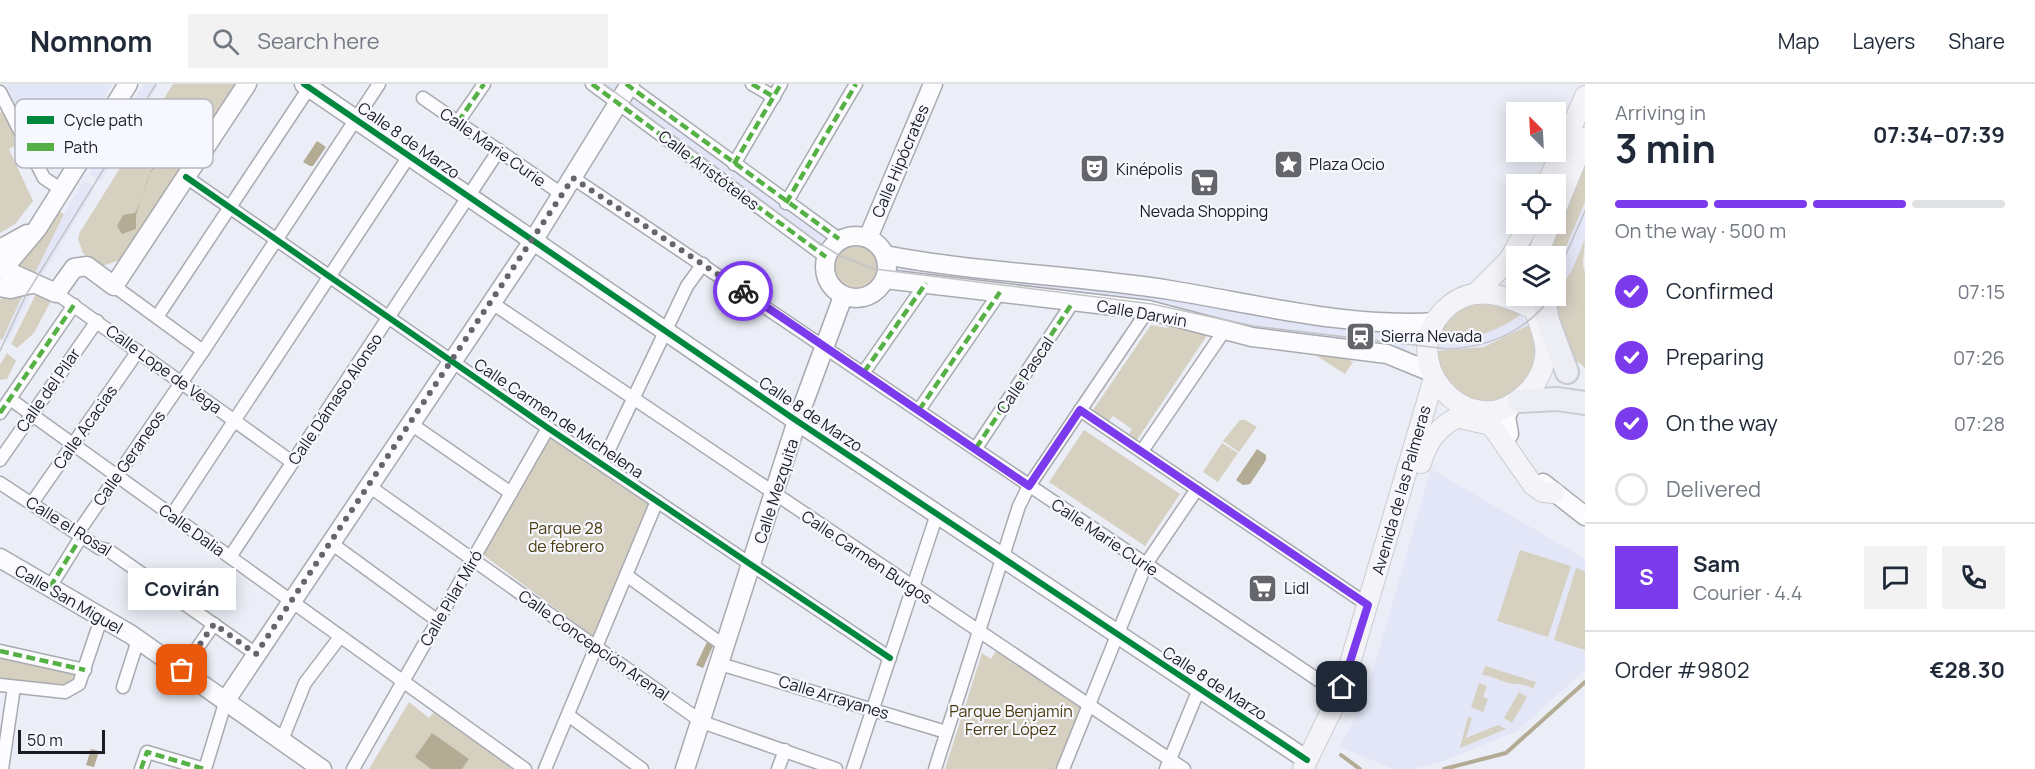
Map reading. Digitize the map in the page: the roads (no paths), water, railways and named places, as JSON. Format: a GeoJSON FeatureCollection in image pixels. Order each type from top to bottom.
{"type":"FeatureCollection","features":[{"type":"Feature","properties":{"kind":"highway"},"geometry":{"type":"LineString","coordinates":[[1539,306],[1576,377]]}},
{"type":"Feature","properties":{"kind":"highway"},"geometry":{"type":"LineString","coordinates":[[1545,345],[1576,377]]}},
{"type":"Feature","properties":{"kind":"highway"},"geometry":{"type":"LineString","coordinates":[[1516,403],[1557,399],[1585,403]]}},
{"type":"Feature","properties":{"kind":"main road"},"geometry":{"type":"LineString","coordinates":[[1551,174],[1585,96]]}},
{"type":"Feature","properties":{"kind":"main road"},"geometry":{"type":"LineString","coordinates":[[1566,185],[1585,138]]}},
{"type":"Feature","properties":{"kind":"main road"},"geometry":{"type":"LineString","coordinates":[[1524,234],[1509,260],[1475,294],[1453,303],[1436,322],[1428,348],[1432,375],[1450,398],[1481,410],[1516,403],[1533,387],[1541,374],[1545,345],[1537,306]]}},
{"type":"Feature","properties":{"kind":"main road"},"geometry":{"type":"LineString","coordinates":[[1475,294],[1506,296]]}},
{"type":"Feature","properties":{"kind":"main road","name":"Avenida de las Palmeras"},"geometry":{"type":"LineString","coordinates":[[1309,766],[1339,694],[1368,605],[1432,375]]}},
{"type":"Feature","properties":{"kind":"main road","name":"Avenida de las Palmeras"},"geometry":{"type":"LineString","coordinates":[[1309,766],[1348,707],[1423,456],[1435,431],[1453,419],[1481,410]]}},
{"type":"Feature","properties":{"kind":"main road"},"geometry":{"type":"LineString","coordinates":[[1453,419],[1476,420],[1491,426],[1533,485],[1543,492],[1554,493]]}},
{"type":"Feature","properties":{"kind":"street"},"geometry":{"type":"LineString","coordinates":[[119,99],[128,84]]}},
{"type":"Feature","properties":{"kind":"street"},"geometry":{"type":"LineString","coordinates":[[213,136],[247,84]]}},
{"type":"Feature","properties":{"kind":"street","name":"Calle Geraneos"},"geometry":{"type":"LineString","coordinates":[[50,587],[79,535],[117,476],[203,351],[379,84]]}},
{"type":"Feature","properties":{"kind":"street"},"geometry":{"type":"LineString","coordinates":[[458,122],[484,84]]}},
{"type":"Feature","properties":{"kind":"street","name":"Calle Aristóteles"},"geometry":{"type":"LineString","coordinates":[[592,84],[826,257]]}},
{"type":"Feature","properties":{"kind":"street"},"geometry":{"type":"LineString","coordinates":[[752,84],[774,98]]}},
{"type":"Feature","properties":{"kind":"street"},"geometry":{"type":"LineString","coordinates":[[734,164],[781,84]]}},
{"type":"Feature","properties":{"kind":"street"},"geometry":{"type":"LineString","coordinates":[[786,203],[856,84]]}},
{"type":"Feature","properties":{"kind":"street","name":"Calle Hipócrates"},"geometry":{"type":"LineString","coordinates":[[868,238],[933,84]]}},
{"type":"Feature","properties":{"kind":"street"},"geometry":{"type":"LineString","coordinates":[[141,769],[147,752],[204,769],[226,700],[533,242],[628,85]]}},
{"type":"Feature","properties":{"kind":"street","name":"Calle Aristóteles"},"geometry":{"type":"LineString","coordinates":[[628,85],[786,203],[839,239]]}},
{"type":"Feature","properties":{"kind":"street"},"geometry":{"type":"LineString","coordinates":[[157,317],[306,86]]}},
{"type":"Feature","properties":{"kind":"street","name":"Calle 8 de Marzo"},"geometry":{"type":"LineString","coordinates":[[306,86],[665,332],[1002,556],[1309,766]]}},
{"type":"Feature","properties":{"kind":"street"},"geometry":{"type":"LineString","coordinates":[[0,92],[15,121]]}},
{"type":"Feature","properties":{"kind":"street","name":"Calle Marie Curie"},"geometry":{"type":"LineString","coordinates":[[423,98],[563,195]]}},
{"type":"Feature","properties":{"kind":"street","name":"Calle Dámaso Alonso"},"geometry":{"type":"LineString","coordinates":[[230,557],[499,150]]}},
{"type":"Feature","properties":{"kind":"street"},"geometry":{"type":"LineString","coordinates":[[172,515],[409,156]]}},
{"type":"Feature","properties":{"kind":"street"},"geometry":{"type":"LineString","coordinates":[[39,168],[44,178],[62,190]]}},
{"type":"Feature","properties":{"kind":"street"},"geometry":{"type":"LineString","coordinates":[[2,274],[76,168]]}},
{"type":"Feature","properties":{"kind":"street"},"geometry":{"type":"LineString","coordinates":[[114,286],[192,168]]}},
{"type":"Feature","properties":{"kind":"street","name":"Calle Carmen de Michelena"},"geometry":{"type":"LineString","coordinates":[[186,177],[548,428],[890,658]]}},
{"type":"Feature","properties":{"kind":"street","name":"Calle Marie Curie"},"geometry":{"type":"LineString","coordinates":[[573,178],[1339,694]]}},
{"type":"Feature","properties":{"kind":"street"},"geometry":{"type":"LineString","coordinates":[[0,249],[21,239],[45,215]]}},
{"type":"Feature","properties":{"kind":"street"},"geometry":{"type":"LineString","coordinates":[[857,235],[868,238],[879,245],[885,255],[887,265],[885,279],[879,287],[861,298],[841,295],[828,281],[824,272],[826,257],[839,239],[857,235]]}},
{"type":"Feature","properties":{"kind":"street","name":"Calle Darwin"},"geometry":{"type":"LineString","coordinates":[[885,255],[1171,290],[1261,307],[1404,324],[1436,322]]}},
{"type":"Feature","properties":{"kind":"street"},"geometry":{"type":"LineString","coordinates":[[602,464],[687,286],[703,264]]}},
{"type":"Feature","properties":{"kind":"street"},"geometry":{"type":"LineString","coordinates":[[56,293],[74,268],[87,266],[203,351]]}},
{"type":"Feature","properties":{"kind":"street","name":"Calle Lope de Vega"},"geometry":{"type":"LineString","coordinates":[[2,274],[16,273],[31,284],[56,293],[292,462]]}},
{"type":"Feature","properties":{"kind":"street","name":"Calle Darwin"},"geometry":{"type":"LineString","coordinates":[[885,279],[1148,310],[1176,315],[1224,331],[1252,337],[1387,354],[1432,375]]}},
{"type":"Feature","properties":{"kind":"street"},"geometry":{"type":"LineString","coordinates":[[864,372],[926,283]]}},
{"type":"Feature","properties":{"kind":"street"},"geometry":{"type":"LineString","coordinates":[[919,410],[1000,292]]}},
{"type":"Feature","properties":{"kind":"street","name":"Calle Mezquita"},"geometry":{"type":"LineString","coordinates":[[685,769],[797,421],[842,302],[841,295]]}},
{"type":"Feature","properties":{"kind":"street","name":"Calle Pascal"},"geometry":{"type":"LineString","coordinates":[[976,448],[1073,302]]}},
{"type":"Feature","properties":{"kind":"street","name":"Calle Carmen Burgos"},"geometry":{"type":"LineString","coordinates":[[492,303],[1089,706],[1168,764],[1184,769]]}},
{"type":"Feature","properties":{"kind":"street"},"geometry":{"type":"LineString","coordinates":[[0,413],[74,305]]}},
{"type":"Feature","properties":{"kind":"street"},"geometry":{"type":"LineString","coordinates":[[935,769],[1019,506],[1029,486],[1148,310]]}},
{"type":"Feature","properties":{"kind":"street","name":"Calle del Pilar"},"geometry":{"type":"LineString","coordinates":[[0,460],[97,321]]}},
{"type":"Feature","properties":{"kind":"street"},"geometry":{"type":"LineString","coordinates":[[1142,452],[1224,331]]}},
{"type":"Feature","properties":{"kind":"street","name":"Calle Acacias"},"geometry":{"type":"LineString","coordinates":[[33,503],[138,351]]}},
{"type":"Feature","properties":{"kind":"street","name":"Calle Dalia"},"geometry":{"type":"LineString","coordinates":[[10,399],[525,769]]}},
{"type":"Feature","properties":{"kind":"street"},"geometry":{"type":"LineString","coordinates":[[1509,434],[1506,416],[1516,403]]}},
{"type":"Feature","properties":{"kind":"street"},"geometry":{"type":"LineString","coordinates":[[1080,410],[1368,605]]}},
{"type":"Feature","properties":{"kind":"street"},"geometry":{"type":"LineString","coordinates":[[1481,410],[1509,434],[1536,476],[1585,516]]}},
{"type":"Feature","properties":{"kind":"street"},"geometry":{"type":"LineString","coordinates":[[411,424],[511,493]]}},
{"type":"Feature","properties":{"kind":"street","name":"Calle Pilar Miró"},"geometry":{"type":"LineString","coordinates":[[353,769],[548,428]]}},
{"type":"Feature","properties":{"kind":"street","name":"Calle el Rosal"},"geometry":{"type":"LineString","coordinates":[[0,483],[99,548],[108,550],[256,654]]}},
{"type":"Feature","properties":{"kind":"street","name":"Calle Concepción Arenal"},"geometry":{"type":"LineString","coordinates":[[369,486],[702,722],[836,769]]}},
{"type":"Feature","properties":{"kind":"street"},"geometry":{"type":"LineString","coordinates":[[1063,769],[1146,564],[1197,489]]}},
{"type":"Feature","properties":{"kind":"street"},"geometry":{"type":"LineString","coordinates":[[545,769],[657,501]]}},
{"type":"Feature","properties":{"kind":"street"},"geometry":{"type":"LineString","coordinates":[[853,769],[937,514]]}},
{"type":"Feature","properties":{"kind":"street"},"geometry":{"type":"LineString","coordinates":[[331,543],[438,621]]}},
{"type":"Feature","properties":{"kind":"street","name":"Calle San Miguel"},"geometry":{"type":"LineString","coordinates":[[0,558],[102,616],[226,700],[322,769]]}},
{"type":"Feature","properties":{"kind":"street","name":"Calle Arrayanes"},"geometry":{"type":"LineString","coordinates":[[626,575],[723,655],[946,732]]}},
{"type":"Feature","properties":{"kind":"street"},"geometry":{"type":"LineString","coordinates":[[0,685],[65,693],[79,684],[102,616]]}},
{"type":"Feature","properties":{"kind":"street"},"geometry":{"type":"LineString","coordinates":[[182,670],[214,624]]}},
{"type":"Feature","properties":{"kind":"street"},"geometry":{"type":"LineString","coordinates":[[282,740],[305,683],[340,637]]}},
{"type":"Feature","properties":{"kind":"street","name":"Calle San Miguel"},"geometry":{"type":"LineString","coordinates":[[123,687],[138,640]]}},
{"type":"Feature","properties":{"kind":"street"},"geometry":{"type":"LineString","coordinates":[[4,652],[85,670]]}},
{"type":"Feature","properties":{"kind":"street"},"geometry":{"type":"LineString","coordinates":[[2,769],[14,687]]}},
{"type":"Feature","properties":{"kind":"street"},"geometry":{"type":"LineString","coordinates":[[1168,764],[1199,689]]}},
{"type":"Feature","properties":{"kind":"street"},"geometry":{"type":"LineString","coordinates":[[568,715],[642,769]]}},
{"type":"Feature","properties":{"kind":"street"},"geometry":{"type":"LineString","coordinates":[[778,769],[784,750]]}},
{"type":"Feature","properties":{"kind":"waterway"},"geometry":{"type":"LineString","coordinates":[[1444,769],[1506,753],[1585,682]]}},
{"type":"Feature","properties":{"kind":"waterway"},"geometry":{"type":"LineString","coordinates":[[1341,755],[1360,769]]}},
{"type":"Feature","properties":{"kind":"tram line"},"geometry":{"type":"LineString","coordinates":[[147,99],[156,84]]}},
{"type":"Feature","properties":{"kind":"tram line"},"geometry":{"type":"LineString","coordinates":[[604,84],[816,241],[840,256],[875,269],[1152,304],[1253,326],[1448,349],[1479,345],[1507,334],[1531,318],[1544,306]]}},
{"type":"Feature","properties":{"kind":"tram line"},"geometry":{"type":"LineString","coordinates":[[0,351],[26,295],[104,168]]}},
{"type":"Feature","properties":{"kind":"tram line"},"geometry":{"type":"LineString","coordinates":[[1566,254],[1585,211]]}},
{"type":"Feature","properties":{"kind":"place","name":"Plaza Ocio"},"geometry":{"type":"Point","coordinates":[1288,164]}},
{"type":"Feature","properties":{"kind":"place","name":"Kinépolis"},"geometry":{"type":"Point","coordinates":[1095,169]}},
{"type":"Feature","properties":{"kind":"place","name":"Nevada Shopping"},"geometry":{"type":"Point","coordinates":[1204,183]}},
{"type":"Feature","properties":{"kind":"place","name":"Sierra Nevada"},"geometry":{"type":"Point","coordinates":[1360,336]}},
{"type":"Feature","properties":{"kind":"place","name":"Lidl"},"geometry":{"type":"Point","coordinates":[1263,588]}},
{"type":"Feature","properties":{"kind":"place","name":"Covirán"},"geometry":{"type":"Point","coordinates":[182,670]}},
{"type":"Feature","properties":{"kind":"park label","name":"Parque 28 de febrero"},"geometry":{"type":"Point","coordinates":[566,537]}},
{"type":"Feature","properties":{"kind":"park label","name":"Parque Benjamín Ferrer López"},"geometry":{"type":"Point","coordinates":[1011,720]}}]}
